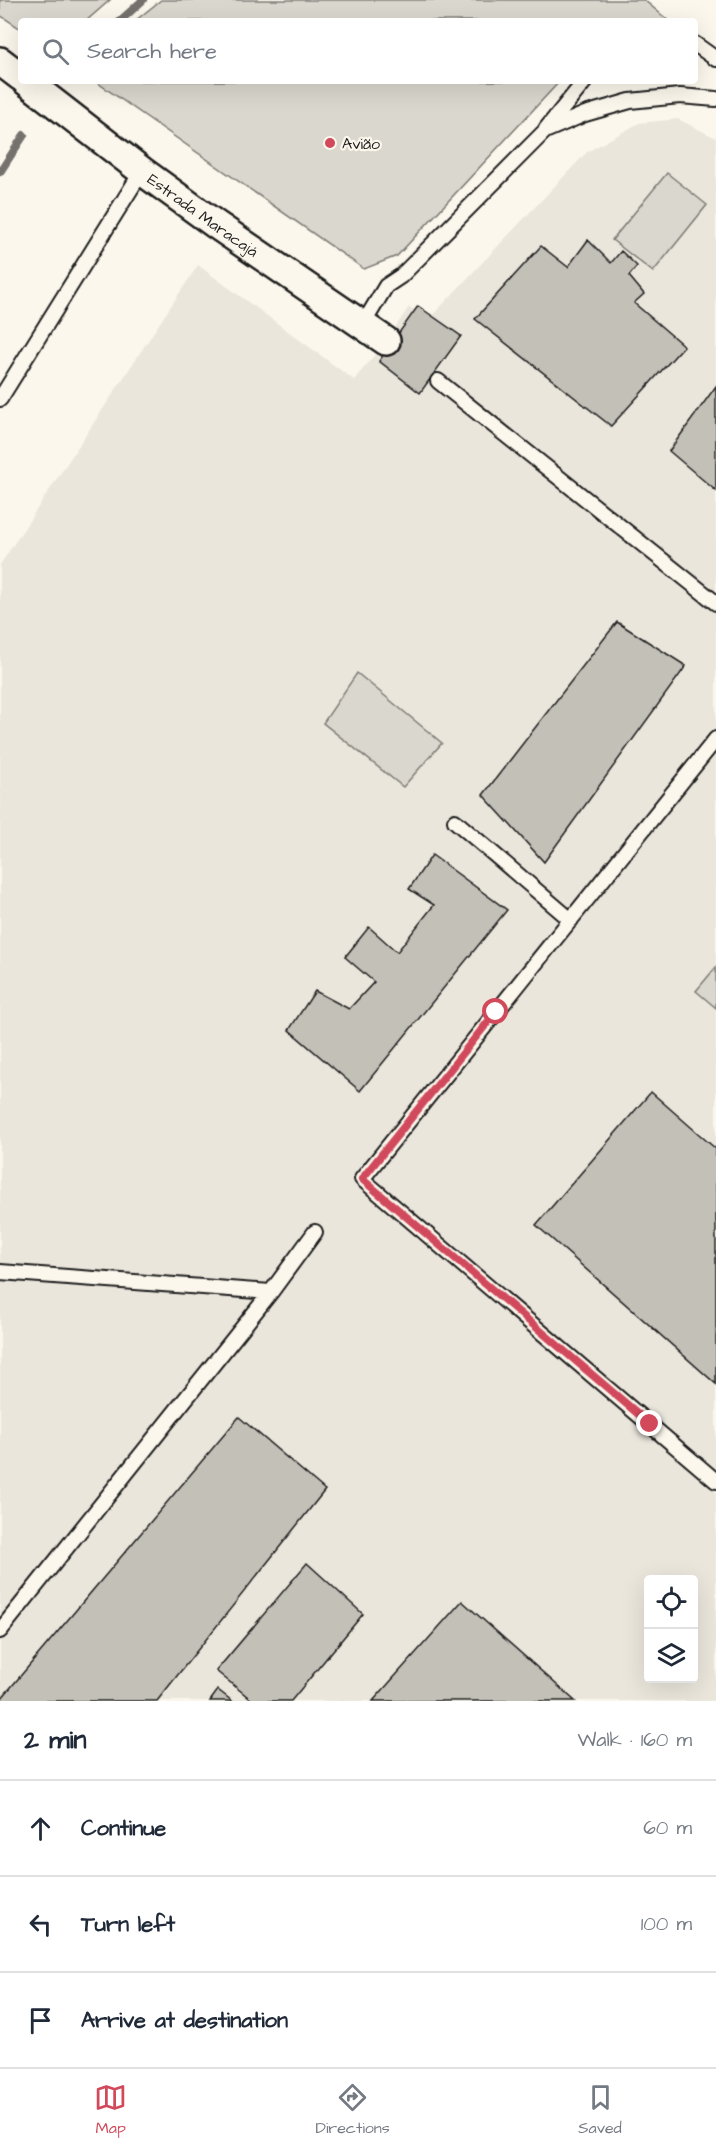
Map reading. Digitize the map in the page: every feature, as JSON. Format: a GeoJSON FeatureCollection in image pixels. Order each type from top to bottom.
{"type":"FeatureCollection","features":[{"type":"Feature","properties":{"kind":"street"},"geometry":{"type":"LineString","coordinates":[[0,61],[18,75]]}},
{"type":"Feature","properties":{"kind":"street","name":"Estrada Maracajá"},"geometry":{"type":"LineString","coordinates":[[30,84],[215,224],[387,342]]}},
{"type":"Feature","properties":{"kind":"lane"},"geometry":{"type":"LineString","coordinates":[[698,46],[716,59]]}},
{"type":"Feature","properties":{"kind":"lane"},"geometry":{"type":"LineString","coordinates":[[362,326],[386,286],[400,276],[544,131],[583,84]]}},
{"type":"Feature","properties":{"kind":"lane"},"geometry":{"type":"LineString","coordinates":[[544,131],[585,114],[630,101],[680,96],[716,99]]}},
{"type":"Feature","properties":{"kind":"lane"},"geometry":{"type":"LineString","coordinates":[[0,399],[142,171]]}},
{"type":"Feature","properties":{"kind":"lane"},"geometry":{"type":"LineString","coordinates":[[438,381],[716,603]]}},
{"type":"Feature","properties":{"kind":"lane"},"geometry":{"type":"LineString","coordinates":[[716,740],[362,1179],[716,1481]]}},
{"type":"Feature","properties":{"kind":"lane"},"geometry":{"type":"LineString","coordinates":[[455,821],[571,920]]}},
{"type":"Feature","properties":{"kind":"lane"},"geometry":{"type":"LineString","coordinates":[[0,1631],[271,1292],[315,1233]]}},
{"type":"Feature","properties":{"kind":"lane"},"geometry":{"type":"LineString","coordinates":[[0,1272],[271,1292]]}},
{"type":"Feature","properties":{"kind":"lane"},"geometry":{"type":"LineString","coordinates":[[686,1455],[716,1471]]}},
{"type":"Feature","properties":{"kind":"shaded area"},"geometry":{"type":"Polygon","coordinates":[[[0,0],[110,0],[89,18],[18,18],[18,27],[0,15],[0,0]]]}},
{"type":"Feature","properties":{"kind":"shaded area"},"geometry":{"type":"Polygon","coordinates":[[[161,0],[644,0],[665,18],[139,18],[161,0]]]}},
{"type":"Feature","properties":{"kind":"shaded area"},"geometry":{"type":"Polygon","coordinates":[[[99,84],[557,84],[397,256],[364,269],[99,84]]]}},
{"type":"Feature","properties":{"kind":"shaded area"},"geometry":{"type":"Polygon","coordinates":[[[678,119],[716,138],[716,1701],[0,1701],[0,565],[198,265],[354,380],[386,341],[409,307],[429,319],[587,152],[639,123],[678,119]]]}},
{"type":"Feature","properties":{"kind":"shaded area"},"geometry":{"type":"Polygon","coordinates":[[[667,173],[707,205],[653,272],[612,240],[667,173]]]}},
{"type":"Feature","properties":{"kind":"shaded area"},"geometry":{"type":"Polygon","coordinates":[[[357,673],[442,743],[403,787],[323,723],[357,673]]]}},
{"type":"Feature","properties":{"kind":"shaded area"},"geometry":{"type":"Polygon","coordinates":[[[716,967],[716,1008],[696,991],[716,967]]]}},
{"type":"Feature","properties":{"kind":"building"},"geometry":{"type":"Polygon","coordinates":[[[588,240],[611,263],[621,251],[637,266],[629,276],[644,294],[634,303],[684,346],[611,426],[475,319],[541,246],[568,267],[588,240]]]}},
{"type":"Feature","properties":{"kind":"building"},"geometry":{"type":"Polygon","coordinates":[[[418,306],[461,336],[420,393],[379,361],[418,306]]]}},
{"type":"Feature","properties":{"kind":"building"},"geometry":{"type":"Polygon","coordinates":[[[716,386],[716,491],[669,451],[716,386]]]}},
{"type":"Feature","properties":{"kind":"building"},"geometry":{"type":"Polygon","coordinates":[[[617,622],[686,666],[544,862],[483,795],[617,622]]]}},
{"type":"Feature","properties":{"kind":"building"},"geometry":{"type":"Polygon","coordinates":[[[432,855],[507,910],[360,1091],[289,1030],[315,991],[349,1009],[374,982],[345,957],[369,927],[397,952],[434,905],[409,889],[432,855]]]}},
{"type":"Feature","properties":{"kind":"building"},"geometry":{"type":"Polygon","coordinates":[[[651,1092],[716,1149],[716,1384],[536,1225],[651,1092]]]}},
{"type":"Feature","properties":{"kind":"building"},"geometry":{"type":"Polygon","coordinates":[[[239,1417],[325,1490],[157,1701],[3,1701],[1,1699],[239,1417]]]}},
{"type":"Feature","properties":{"kind":"building"},"geometry":{"type":"Polygon","coordinates":[[[307,1563],[363,1614],[291,1701],[253,1701],[216,1671],[307,1563]]]}},
{"type":"Feature","properties":{"kind":"building"},"geometry":{"type":"Polygon","coordinates":[[[462,1601],[575,1701],[373,1701],[462,1601]]]}},
{"type":"Feature","properties":{"kind":"building"},"geometry":{"type":"Polygon","coordinates":[[[218,1690],[232,1701],[210,1701],[218,1690]]]}},
{"type":"Feature","properties":{"kind":"waterway"},"geometry":{"type":"LineString","coordinates":[[123,18],[143,0]]}},
{"type":"Feature","properties":{"kind":"waterway"},"geometry":{"type":"LineString","coordinates":[[0,172],[24,135]]}},
{"type":"Feature","properties":{"kind":"place","name":"Avião"},"geometry":{"type":"Point","coordinates":[330,143]}},
{"type":"Feature","properties":{"kind":"route"},"geometry":{"type":"LineString","coordinates":[[496,1012],[362,1179],[650,1424]]}}]}
